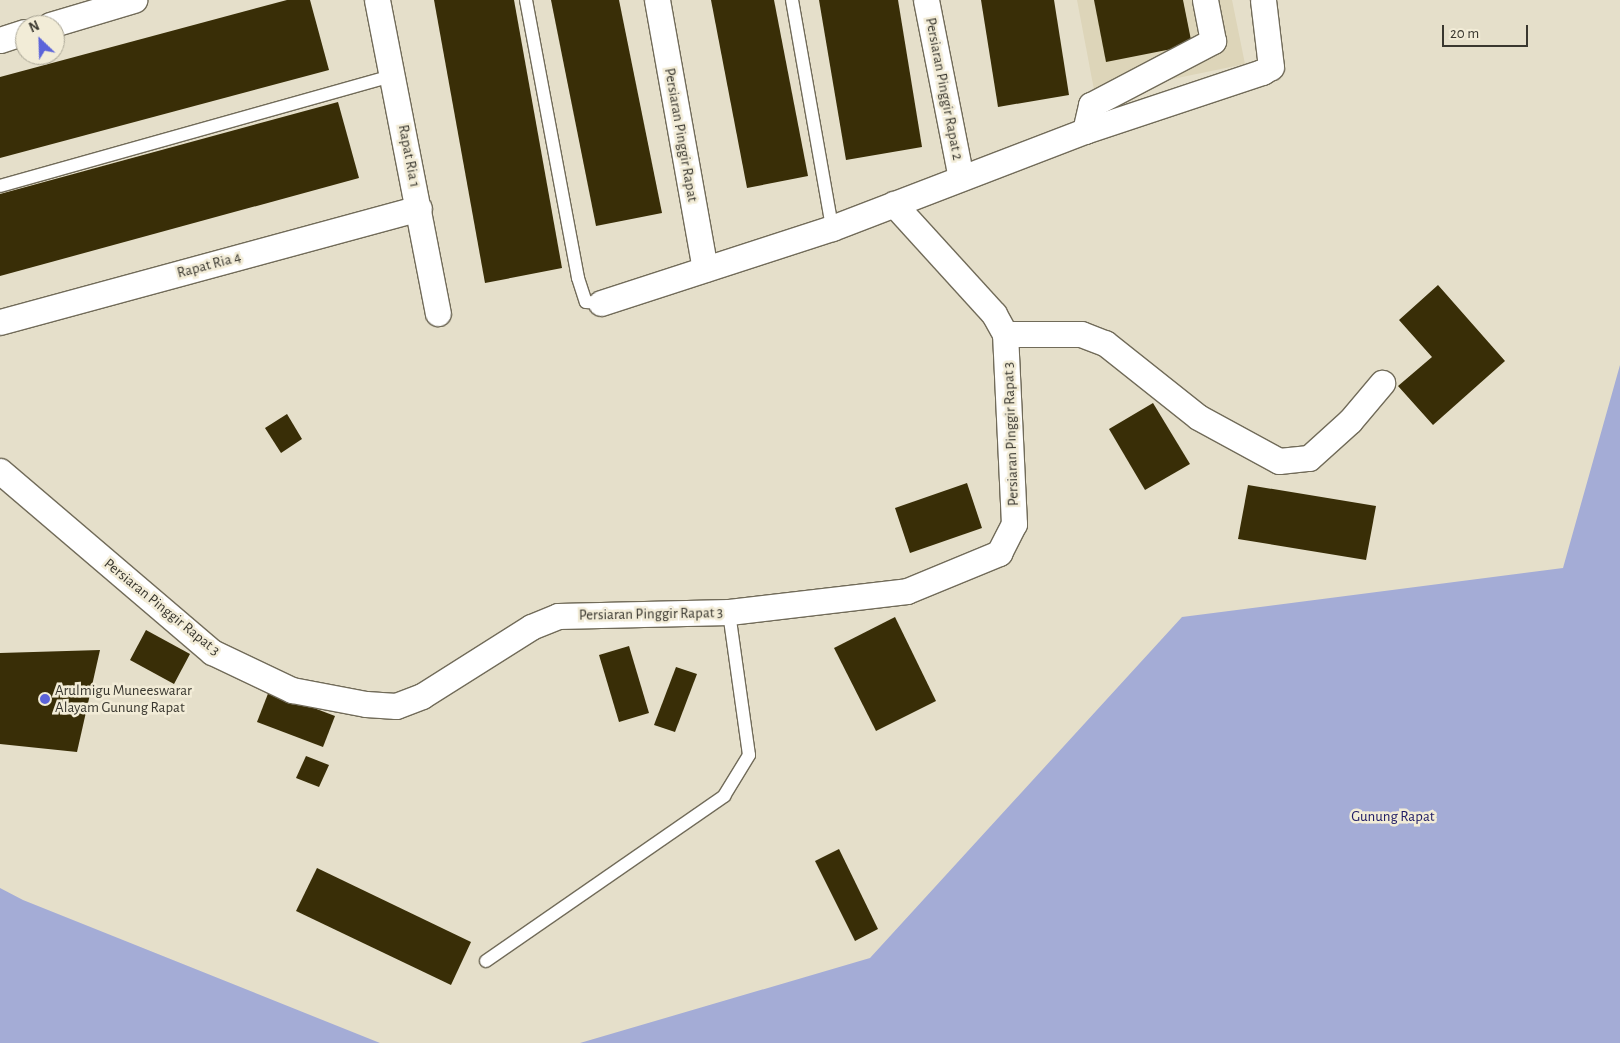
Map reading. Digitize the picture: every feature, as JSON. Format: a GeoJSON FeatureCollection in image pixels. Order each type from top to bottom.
{"type":"FeatureCollection","features":[{"type":"Feature","properties":{"kind":"street"},"geometry":{"type":"LineString","coordinates":[[65,21],[134,0]]}},
{"type":"Feature","properties":{"kind":"street","name":"Rapat Ria 1"},"geometry":{"type":"LineString","coordinates":[[377,0],[394,75],[438,313]]}},
{"type":"Feature","properties":{"kind":"street","name":"Persiaran Pinggir Rapat"},"geometry":{"type":"LineString","coordinates":[[657,0],[705,269]]}},
{"type":"Feature","properties":{"kind":"street","name":"Persiaran Pinggir Rapat 2"},"geometry":{"type":"LineString","coordinates":[[926,0],[961,178]]}},
{"type":"Feature","properties":{"kind":"street"},"geometry":{"type":"LineString","coordinates":[[1085,131],[1091,105],[1214,42],[1206,0]]}},
{"type":"Feature","properties":{"kind":"street"},"geometry":{"type":"LineString","coordinates":[[602,303],[832,228],[1085,131],[1272,67],[1263,0]]}},
{"type":"Feature","properties":{"kind":"street"},"geometry":{"type":"LineString","coordinates":[[0,40],[15,35]]}},
{"type":"Feature","properties":{"kind":"street","name":"Persiaran Pinggir Rapat 3"},"geometry":{"type":"LineString","coordinates":[[0,471],[212,652],[292,690],[396,706],[422,696],[531,627],[558,616],[729,612],[907,590],[999,553],[1009,540],[1014,524],[1005,334],[994,314],[894,204]]}},
{"type":"Feature","properties":{"kind":"street","name":"Rapat Ria 4"},"geometry":{"type":"LineString","coordinates":[[0,322],[419,208]]}},
{"type":"Feature","properties":{"kind":"street"},"geometry":{"type":"LineString","coordinates":[[1005,334],[1081,334],[1105,343],[1198,417],[1279,461],[1309,458],[1350,421],[1382,383]]}},
{"type":"Feature","properties":{"kind":"lane"},"geometry":{"type":"LineString","coordinates":[[526,0],[578,278],[586,302],[602,303]]}},
{"type":"Feature","properties":{"kind":"lane"},"geometry":{"type":"LineString","coordinates":[[792,0],[832,228]]}},
{"type":"Feature","properties":{"kind":"lane"},"geometry":{"type":"LineString","coordinates":[[0,186],[394,75]]}},
{"type":"Feature","properties":{"kind":"lane"},"geometry":{"type":"LineString","coordinates":[[486,961],[724,796],[749,755],[729,612]]}},
{"type":"Feature","properties":{"kind":"shaded area"},"geometry":{"type":"Polygon","coordinates":[[[1077,0],[1232,0],[1245,64],[1095,95],[1077,0]]]}},
{"type":"Feature","properties":{"kind":"green space","name":"Gunung Rapat"},"geometry":{"type":"Polygon","coordinates":[[[1620,365],[1620,1043],[580,1043],[870,958],[1182,617],[1563,568],[1620,365]]]}},
{"type":"Feature","properties":{"kind":"green space"},"geometry":{"type":"Polygon","coordinates":[[[0,888],[23,900],[380,1043],[0,1043],[0,888]]]}},
{"type":"Feature","properties":{"kind":"building"},"geometry":{"type":"Polygon","coordinates":[[[287,0],[310,0],[329,70],[0,158],[0,77],[45,65],[65,65],[65,60],[287,0]]]}},
{"type":"Feature","properties":{"kind":"building"},"geometry":{"type":"Polygon","coordinates":[[[434,0],[514,0],[562,268],[485,283],[434,0]]]}},
{"type":"Feature","properties":{"kind":"building"},"geometry":{"type":"Polygon","coordinates":[[[551,0],[619,0],[662,213],[596,226],[551,0]]]}},
{"type":"Feature","properties":{"kind":"building"},"geometry":{"type":"Polygon","coordinates":[[[711,0],[774,0],[808,176],[747,188],[711,0]]]}},
{"type":"Feature","properties":{"kind":"building"},"geometry":{"type":"Polygon","coordinates":[[[819,0],[898,0],[922,147],[846,160],[819,0]]]}},
{"type":"Feature","properties":{"kind":"building"},"geometry":{"type":"Polygon","coordinates":[[[981,0],[1054,0],[1069,95],[998,107],[981,0]]]}},
{"type":"Feature","properties":{"kind":"building"},"geometry":{"type":"Polygon","coordinates":[[[1094,0],[1183,0],[1192,45],[1106,62],[1094,0]]]}},
{"type":"Feature","properties":{"kind":"building"},"geometry":{"type":"Polygon","coordinates":[[[338,102],[359,178],[0,276],[0,194],[338,102]]]}},
{"type":"Feature","properties":{"kind":"building"},"geometry":{"type":"Polygon","coordinates":[[[1438,285],[1505,361],[1433,425],[1398,386],[1432,357],[1399,320],[1438,285]]]}},
{"type":"Feature","properties":{"kind":"building"},"geometry":{"type":"Polygon","coordinates":[[[1153,403],[1190,464],[1145,490],[1109,429],[1153,403]]]}},
{"type":"Feature","properties":{"kind":"building"},"geometry":{"type":"Polygon","coordinates":[[[287,414],[302,439],[281,453],[265,428],[287,414]]]}},
{"type":"Feature","properties":{"kind":"building"},"geometry":{"type":"Polygon","coordinates":[[[967,483],[982,528],[910,553],[895,508],[967,483]]]}},
{"type":"Feature","properties":{"kind":"building"},"geometry":{"type":"Polygon","coordinates":[[[1248,485],[1376,506],[1366,560],[1238,539],[1248,485]]]}},
{"type":"Feature","properties":{"kind":"building"},"geometry":{"type":"Polygon","coordinates":[[[895,617],[936,701],[876,731],[834,648],[895,617]]]}},
{"type":"Feature","properties":{"kind":"building"},"geometry":{"type":"Polygon","coordinates":[[[146,630],[190,654],[174,684],[130,660],[146,630]]]}},
{"type":"Feature","properties":{"kind":"building"},"geometry":{"type":"Polygon","coordinates":[[[629,646],[649,713],[619,722],[599,655],[629,646]]]}},
{"type":"Feature","properties":{"kind":"building","name":"Arulmigu Muneeswarar Alayam Gunung Rapat"},"geometry":{"type":"Polygon","coordinates":[[[100,650],[77,752],[0,744],[0,653],[100,650]]]}},
{"type":"Feature","properties":{"kind":"building"},"geometry":{"type":"Polygon","coordinates":[[[676,667],[697,674],[675,732],[654,725],[676,667]]]}},
{"type":"Feature","properties":{"kind":"building"},"geometry":{"type":"Polygon","coordinates":[[[269,691],[335,716],[323,747],[257,722],[269,691]]]}},
{"type":"Feature","properties":{"kind":"building"},"geometry":{"type":"Polygon","coordinates":[[[306,756],[329,765],[319,787],[296,778],[306,756]]]}},
{"type":"Feature","properties":{"kind":"building"},"geometry":{"type":"Polygon","coordinates":[[[839,849],[878,929],[855,941],[815,861],[839,849]]]}},
{"type":"Feature","properties":{"kind":"building"},"geometry":{"type":"Polygon","coordinates":[[[317,868],[471,942],[451,985],[296,911],[317,868]]]}},
{"type":"Feature","properties":{"kind":"place","name":"Arulmigu Muneeswarar Alayam Gunung Rapat"},"geometry":{"type":"Point","coordinates":[45,699]}}]}
